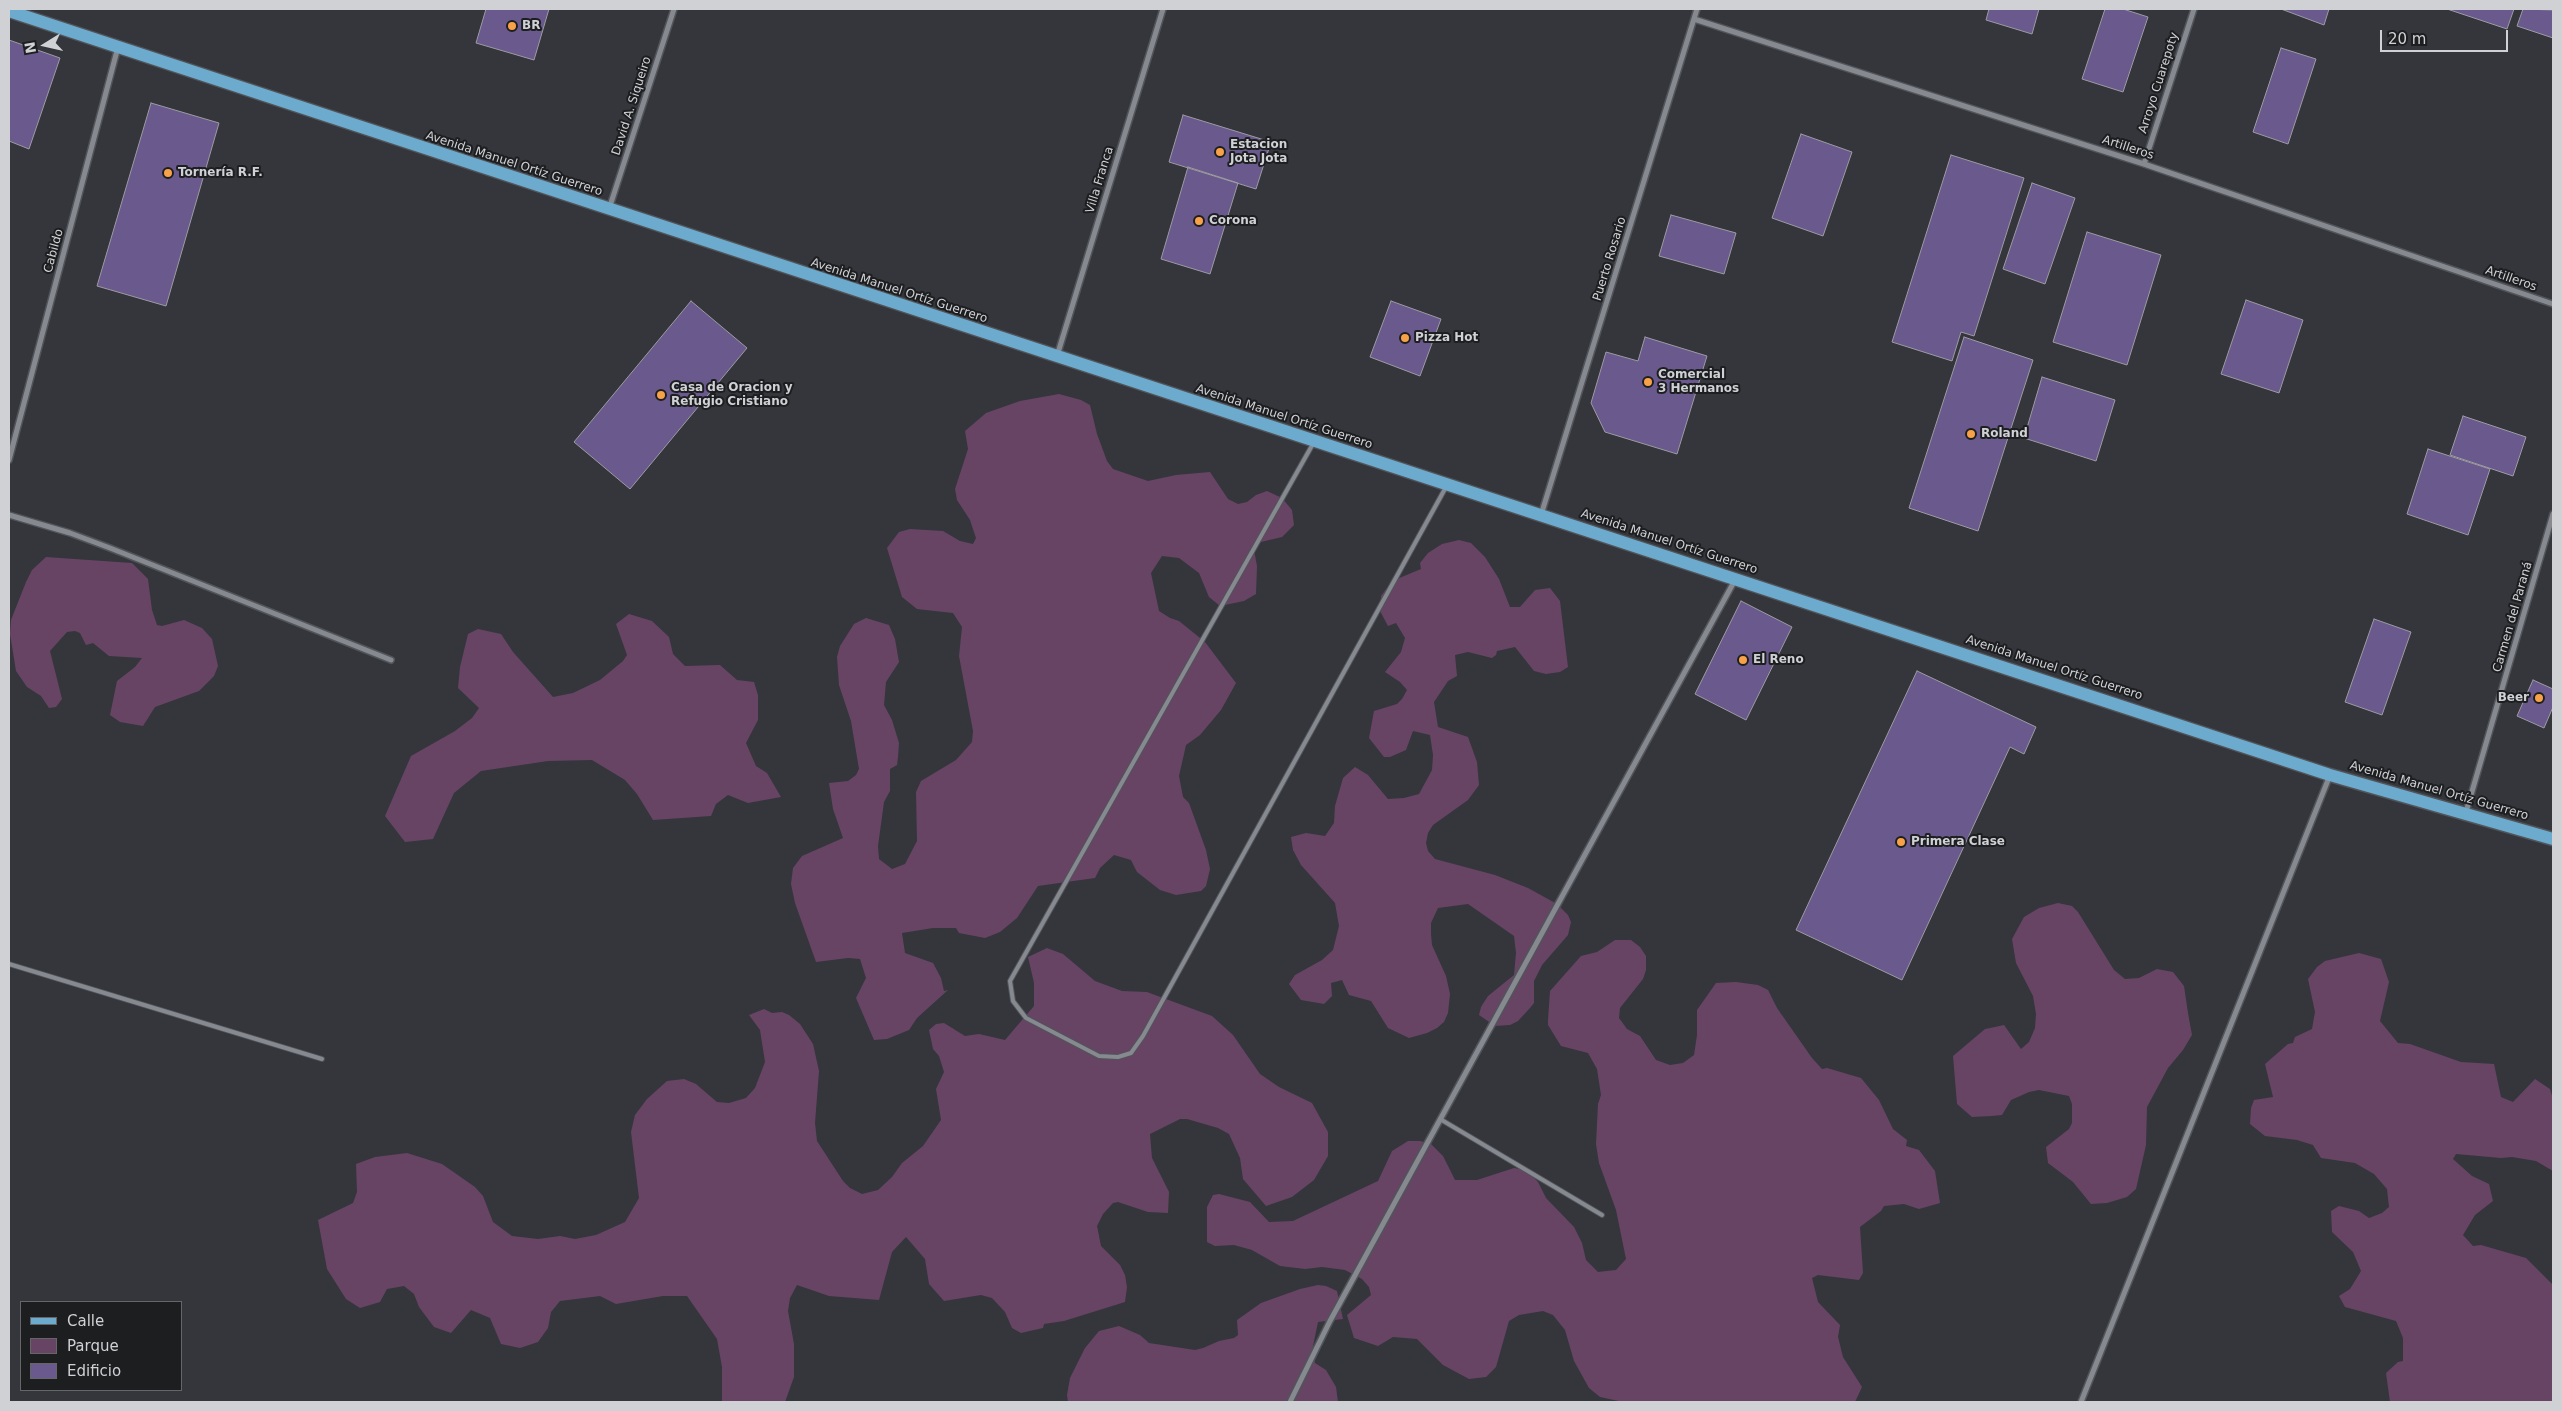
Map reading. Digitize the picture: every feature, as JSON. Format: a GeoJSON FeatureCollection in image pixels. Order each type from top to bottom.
{"type":"FeatureCollection","features":[{"type":"Feature","properties":{"kind":"main road","name":"Avenida Manuel Ortíz Guerrero"},"geometry":{"type":"LineString","coordinates":[[9,11],[608,210],[2330,774],[2466,812],[2553,839]]}},
{"type":"Feature","properties":{"kind":"street","name":"David A. Siqueiro"},"geometry":{"type":"LineString","coordinates":[[608,210],[674,9]]}},
{"type":"Feature","properties":{"kind":"street","name":"Villa Franca"},"geometry":{"type":"LineString","coordinates":[[1057,357],[1163,9]]}},
{"type":"Feature","properties":{"kind":"street","name":"Puerto Rosario"},"geometry":{"type":"LineString","coordinates":[[1541,516],[1697,9]]}},
{"type":"Feature","properties":{"kind":"street","name":"Arroyo Cuarepoty"},"geometry":{"type":"LineString","coordinates":[[2144,164],[2194,9]]}},
{"type":"Feature","properties":{"kind":"street","name":"Artilleros"},"geometry":{"type":"LineString","coordinates":[[1694,19],[2144,164],[2553,304]]}},
{"type":"Feature","properties":{"kind":"street","name":"Cabildo"},"geometry":{"type":"LineString","coordinates":[[9,460],[118,46]]}},
{"type":"Feature","properties":{"kind":"street","name":"Carmen del Paraná"},"geometry":{"type":"LineString","coordinates":[[2466,812],[2553,514]]}},
{"type":"Feature","properties":{"kind":"street"},"geometry":{"type":"LineString","coordinates":[[9,515],[94,542],[391,660]]}},
{"type":"Feature","properties":{"kind":"street"},"geometry":{"type":"LineString","coordinates":[[1290,1402],[1330,1321],[1736,578]]}},
{"type":"Feature","properties":{"kind":"street"},"geometry":{"type":"LineString","coordinates":[[2081,1402],[2330,774]]}},
{"type":"Feature","properties":{"kind":"lane"},"geometry":{"type":"LineString","coordinates":[[1314,442],[1010,981],[1013,1002],[1026,1018],[1099,1056],[1118,1057],[1131,1053],[1143,1036],[1447,485]]}},
{"type":"Feature","properties":{"kind":"lane"},"geometry":{"type":"LineString","coordinates":[[9,964],[322,1058]]}},
{"type":"Feature","properties":{"kind":"lane"},"geometry":{"type":"LineString","coordinates":[[1440,1119],[1602,1215]]}},
{"type":"Feature","properties":{"kind":"green space"},"geometry":{"type":"Polygon","coordinates":[[[1059,394],[1081,400],[1090,405],[1097,434],[1107,461],[1113,469],[1148,481],[1176,475],[1210,472],[1228,499],[1238,504],[1247,502],[1256,495],[1267,491],[1282,498],[1292,510],[1294,525],[1282,537],[1261,542],[1254,550],[1257,566],[1256,594],[1244,601],[1220,606],[1209,597],[1199,573],[1179,558],[1162,556],[1151,573],[1159,611],[1179,621],[1205,642],[1236,683],[1221,710],[1200,735],[1186,745],[1179,776],[1183,797],[1189,803],[1206,850],[1210,869],[1206,886],[1201,891],[1176,895],[1160,890],[1137,872],[1131,860],[1114,855],[1100,868],[1095,878],[1038,886],[1017,918],[1000,932],[985,938],[959,933],[956,928],[933,928],[902,933],[905,953],[933,963],[941,978],[944,991],[948,990],[917,1018],[909,1030],[887,1039],[874,1040],[856,998],[866,978],[860,959],[848,958],[816,962],[795,903],[791,884],[793,868],[802,856],[843,838],[833,809],[829,783],[848,781],[856,775],[859,769],[851,721],[839,685],[837,657],[840,646],[854,624],[866,618],[889,625],[895,639],[899,662],[886,682],[884,705],[892,720],[899,743],[898,757],[897,765],[890,769],[890,791],[884,802],[878,846],[879,859],[892,869],[905,864],[917,841],[916,792],[921,781],[956,760],[972,742],[973,731],[959,656],[962,627],[953,613],[917,609],[902,597],[887,548],[899,532],[910,529],[943,531],[960,541],[973,544],[976,538],[970,520],[957,500],[955,489],[968,449],[965,431],[986,413],[1020,401],[1059,394]]]}},
{"type":"Feature","properties":{"kind":"green space"},"geometry":{"type":"Polygon","coordinates":[[[1459,540],[1471,543],[1485,557],[1499,579],[1510,607],[1520,607],[1535,590],[1550,588],[1560,601],[1568,667],[1560,672],[1546,674],[1534,671],[1515,647],[1497,651],[1496,655],[1492,658],[1468,652],[1455,655],[1457,676],[1448,681],[1434,702],[1438,727],[1468,737],[1477,762],[1479,785],[1468,800],[1433,825],[1428,833],[1426,843],[1428,851],[1435,859],[1495,875],[1528,888],[1557,904],[1568,915],[1571,922],[1568,935],[1542,965],[1534,981],[1534,1003],[1518,1021],[1510,1025],[1495,1026],[1479,1015],[1481,1007],[1488,996],[1514,975],[1516,953],[1514,936],[1468,904],[1438,908],[1431,923],[1432,945],[1446,976],[1450,994],[1448,1013],[1444,1022],[1437,1028],[1409,1038],[1388,1028],[1371,1001],[1349,995],[1342,980],[1331,983],[1332,996],[1324,1004],[1301,1000],[1289,984],[1295,975],[1322,960],[1333,950],[1339,926],[1335,903],[1301,865],[1293,850],[1291,837],[1306,833],[1325,836],[1334,823],[1335,806],[1343,778],[1355,767],[1368,775],[1388,799],[1404,798],[1419,794],[1432,770],[1433,755],[1430,735],[1413,731],[1406,750],[1390,757],[1384,757],[1369,738],[1374,711],[1397,704],[1407,690],[1400,682],[1385,672],[1401,652],[1405,638],[1396,623],[1388,626],[1380,611],[1381,596],[1392,581],[1421,569],[1420,563],[1428,553],[1442,544],[1459,540]]]}},
{"type":"Feature","properties":{"kind":"green space"},"geometry":{"type":"Polygon","coordinates":[[[46,557],[132,563],[148,579],[152,610],[157,625],[162,626],[184,620],[202,628],[212,639],[218,666],[214,676],[199,691],[155,707],[143,726],[120,722],[110,715],[117,681],[135,667],[142,658],[109,656],[93,643],[86,645],[80,633],[75,631],[67,632],[50,651],[62,699],[56,707],[49,708],[41,696],[27,687],[16,671],[10,634],[11,620],[26,582],[32,570],[46,557]]]}},
{"type":"Feature","properties":{"kind":"green space"},"geometry":{"type":"Polygon","coordinates":[[[629,614],[652,621],[669,637],[673,654],[685,666],[720,665],[737,680],[754,682],[758,695],[758,720],[746,743],[756,766],[767,773],[781,797],[748,803],[728,795],[716,804],[711,816],[653,820],[637,794],[625,780],[592,760],[548,761],[481,771],[454,793],[433,839],[405,842],[385,816],[411,756],[455,731],[472,718],[479,708],[458,688],[460,667],[468,634],[478,629],[501,634],[513,652],[553,697],[573,693],[600,680],[623,661],[627,655],[616,624],[629,614]]]}},
{"type":"Feature","properties":{"kind":"green space"},"geometry":{"type":"Polygon","coordinates":[[[2058,903],[2072,906],[2078,912],[2114,970],[2125,979],[2139,978],[2157,969],[2173,972],[2184,986],[2192,1035],[2183,1050],[2168,1068],[2147,1107],[2146,1145],[2136,1189],[2127,1197],[2107,1203],[2091,1204],[2073,1182],[2048,1163],[2046,1147],[2069,1129],[2072,1123],[2072,1104],[2069,1096],[2039,1090],[2029,1092],[2011,1100],[2002,1115],[1992,1116],[1972,1117],[1957,1104],[1953,1056],[1985,1029],[2004,1025],[2021,1049],[2029,1042],[2035,1028],[2036,1014],[2033,996],[2016,963],[2012,939],[2024,917],[2039,908],[2058,903]]]}},
{"type":"Feature","properties":{"kind":"green space"},"geometry":{"type":"Polygon","coordinates":[[[1615,940],[1631,940],[1640,947],[1646,956],[1646,970],[1643,979],[1620,1008],[1619,1018],[1627,1029],[1640,1036],[1656,1060],[1670,1065],[1683,1063],[1694,1055],[1697,1035],[1697,1010],[1716,983],[1736,982],[1758,985],[1768,990],[1777,1008],[1812,1058],[1822,1069],[1827,1068],[1861,1078],[1879,1100],[1893,1129],[1907,1140],[1906,1146],[1919,1150],[1935,1171],[1940,1203],[1919,1209],[1904,1204],[1884,1206],[1881,1211],[1860,1227],[1863,1273],[1859,1280],[1818,1275],[1812,1278],[1818,1302],[1840,1325],[1838,1337],[1843,1357],[1862,1387],[1855,1402],[1623,1402],[1600,1397],[1589,1388],[1574,1361],[1565,1330],[1553,1315],[1543,1311],[1519,1315],[1509,1321],[1496,1367],[1486,1377],[1469,1379],[1443,1365],[1417,1339],[1393,1337],[1378,1346],[1354,1338],[1347,1315],[1371,1295],[1369,1287],[1362,1279],[1345,1270],[1322,1267],[1305,1269],[1280,1266],[1252,1250],[1234,1245],[1215,1246],[1207,1242],[1207,1207],[1213,1195],[1219,1194],[1250,1202],[1269,1222],[1293,1221],[1378,1181],[1392,1151],[1408,1141],[1420,1141],[1431,1144],[1443,1156],[1455,1180],[1477,1180],[1514,1168],[1527,1170],[1538,1182],[1546,1198],[1574,1227],[1582,1243],[1586,1260],[1598,1272],[1616,1270],[1626,1259],[1616,1210],[1599,1163],[1596,1144],[1598,1104],[1601,1095],[1597,1069],[1588,1053],[1561,1046],[1548,1025],[1550,991],[1581,956],[1597,952],[1615,940]]]}},
{"type":"Feature","properties":{"kind":"green space"},"geometry":{"type":"Polygon","coordinates":[[[1047,948],[1063,954],[1095,981],[1122,991],[1147,992],[1212,1016],[1233,1035],[1260,1074],[1279,1087],[1312,1103],[1328,1132],[1328,1156],[1314,1180],[1292,1197],[1266,1206],[1243,1179],[1240,1158],[1229,1134],[1218,1128],[1187,1119],[1180,1119],[1150,1134],[1152,1158],[1169,1192],[1168,1213],[1148,1212],[1118,1202],[1113,1203],[1103,1214],[1097,1226],[1101,1246],[1120,1265],[1125,1275],[1127,1287],[1125,1302],[1064,1321],[1044,1324],[1043,1328],[1021,1333],[1012,1328],[1005,1312],[992,1298],[981,1295],[944,1301],[929,1284],[925,1259],[906,1237],[892,1252],[879,1300],[829,1296],[797,1285],[790,1298],[788,1311],[794,1344],[794,1377],[785,1402],[722,1402],[722,1367],[717,1339],[687,1296],[663,1296],[616,1304],[600,1296],[560,1301],[551,1312],[548,1328],[538,1342],[520,1348],[501,1344],[490,1318],[471,1310],[451,1333],[434,1327],[419,1307],[414,1294],[404,1286],[387,1289],[380,1302],[360,1308],[346,1299],[327,1269],[318,1220],[353,1203],[357,1192],[356,1164],[375,1157],[407,1153],[442,1164],[475,1187],[483,1196],[493,1222],[512,1236],[538,1239],[560,1236],[575,1239],[596,1235],[625,1222],[639,1198],[631,1132],[635,1115],[647,1099],[667,1081],[684,1079],[696,1084],[717,1102],[729,1103],[746,1098],[755,1088],[765,1062],[760,1030],[749,1015],[764,1009],[772,1013],[782,1012],[789,1015],[800,1024],[813,1044],[819,1071],[815,1123],[817,1141],[843,1181],[850,1188],[862,1194],[878,1190],[892,1177],[902,1163],[923,1146],[941,1120],[936,1089],[944,1072],[939,1056],[933,1049],[929,1030],[936,1024],[944,1023],[965,1036],[979,1034],[1005,1040],[1034,1006],[1034,983],[1028,957],[1047,948]]]}},
{"type":"Feature","properties":{"kind":"green space"},"geometry":{"type":"Polygon","coordinates":[[[2359,953],[2381,959],[2389,982],[2380,1021],[2398,1043],[2410,1044],[2461,1062],[2494,1064],[2501,1097],[2513,1102],[2535,1079],[2550,1089],[2553,1099],[2553,1171],[2536,1161],[2512,1157],[2501,1158],[2456,1154],[2453,1159],[2472,1176],[2489,1184],[2493,1201],[2475,1215],[2463,1235],[2473,1246],[2481,1245],[2526,1258],[2553,1285],[2553,1402],[2390,1402],[2386,1373],[2398,1362],[2403,1361],[2403,1338],[2396,1321],[2345,1307],[2339,1296],[2350,1289],[2361,1271],[2353,1252],[2332,1232],[2331,1211],[2339,1206],[2359,1211],[2369,1218],[2382,1213],[2389,1207],[2387,1189],[2374,1174],[2355,1163],[2321,1158],[2313,1145],[2297,1140],[2265,1136],[2250,1124],[2251,1108],[2254,1100],[2273,1097],[2265,1064],[2288,1044],[2293,1043],[2295,1037],[2312,1029],[2315,1012],[2308,979],[2317,967],[2325,961],[2359,953]]]}},
{"type":"Feature","properties":{"kind":"green space"},"geometry":{"type":"Polygon","coordinates":[[[1318,1285],[1337,1291],[1343,1319],[1318,1322],[1312,1351],[1315,1363],[1326,1370],[1336,1387],[1338,1402],[1068,1402],[1067,1395],[1070,1378],[1085,1348],[1099,1331],[1119,1326],[1140,1335],[1149,1343],[1195,1350],[1219,1341],[1234,1338],[1238,1335],[1237,1320],[1261,1303],[1300,1289],[1318,1285]]]}},
{"type":"Feature","properties":{"kind":"building","name":"BR"},"geometry":{"type":"Polygon","coordinates":[[[486,9],[549,9],[534,60],[476,43],[486,9]]]}},
{"type":"Feature","properties":{"kind":"building"},"geometry":{"type":"Polygon","coordinates":[[[1989,9],[2039,9],[2032,34],[1986,20],[1989,9]]]}},
{"type":"Feature","properties":{"kind":"building"},"geometry":{"type":"Polygon","coordinates":[[[2105,9],[2123,9],[2148,17],[2123,92],[2082,79],[2105,9]]]}},
{"type":"Feature","properties":{"kind":"building"},"geometry":{"type":"Polygon","coordinates":[[[2281,9],[2329,9],[2324,25],[2281,9]]]}},
{"type":"Feature","properties":{"kind":"building"},"geometry":{"type":"Polygon","coordinates":[[[2447,9],[2514,9],[2507,29],[2447,9]]]}},
{"type":"Feature","properties":{"kind":"building"},"geometry":{"type":"Polygon","coordinates":[[[2523,9],[2553,10],[2553,38],[2517,26],[2523,9]]]}},
{"type":"Feature","properties":{"kind":"building"},"geometry":{"type":"Polygon","coordinates":[[[9,40],[60,58],[29,149],[9,141],[9,40]]]}},
{"type":"Feature","properties":{"kind":"building"},"geometry":{"type":"Polygon","coordinates":[[[2281,48],[2316,59],[2288,144],[2253,132],[2281,48]]]}},
{"type":"Feature","properties":{"kind":"building"},"geometry":{"type":"Polygon","coordinates":[[[151,103],[219,123],[166,306],[97,286],[151,103]]]}},
{"type":"Feature","properties":{"kind":"building","name":"Estacion Jota Jota"},"geometry":{"type":"Polygon","coordinates":[[[1183,115],[1271,142],[1256,189],[1169,162],[1183,115]]]}},
{"type":"Feature","properties":{"kind":"building"},"geometry":{"type":"Polygon","coordinates":[[[1801,134],[1852,152],[1823,236],[1772,218],[1801,134]]]}},
{"type":"Feature","properties":{"kind":"building"},"geometry":{"type":"Polygon","coordinates":[[[1951,155],[2024,178],[1974,336],[1961,332],[1952,361],[1892,342],[1951,155]]]}},
{"type":"Feature","properties":{"kind":"building","name":"Corona"},"geometry":{"type":"Polygon","coordinates":[[[1188,167],[1238,183],[1210,274],[1161,259],[1188,167]]]}},
{"type":"Feature","properties":{"kind":"building"},"geometry":{"type":"Polygon","coordinates":[[[2032,183],[2075,198],[2045,284],[2003,269],[2032,183]]]}},
{"type":"Feature","properties":{"kind":"building"},"geometry":{"type":"Polygon","coordinates":[[[1671,215],[1736,233],[1724,274],[1659,256],[1671,215]]]}},
{"type":"Feature","properties":{"kind":"building"},"geometry":{"type":"Polygon","coordinates":[[[2087,232],[2161,255],[2127,365],[2053,342],[2087,232]]]}},
{"type":"Feature","properties":{"kind":"building"},"geometry":{"type":"Polygon","coordinates":[[[2246,300],[2303,320],[2279,393],[2221,374],[2246,300]]]}},
{"type":"Feature","properties":{"kind":"building","name":"Casa de Oracion y Refugio Cristiano"},"geometry":{"type":"Polygon","coordinates":[[[691,301],[747,348],[630,489],[574,442],[691,301]]]}},
{"type":"Feature","properties":{"kind":"building","name":"Pizza Hot"},"geometry":{"type":"Polygon","coordinates":[[[1391,301],[1441,319],[1420,376],[1370,357],[1391,301]]]}},
{"type":"Feature","properties":{"kind":"building","name":"Comercial 3 Hermanos"},"geometry":{"type":"Polygon","coordinates":[[[1645,337],[1707,356],[1677,454],[1605,432],[1591,403],[1606,352],[1638,361],[1645,337]]]}},
{"type":"Feature","properties":{"kind":"building","name":"Roland"},"geometry":{"type":"Polygon","coordinates":[[[1964,337],[2033,360],[1978,531],[1909,508],[1964,337]]]}},
{"type":"Feature","properties":{"kind":"building"},"geometry":{"type":"Polygon","coordinates":[[[2042,377],[2115,400],[2096,461],[2024,438],[2042,377]]]}},
{"type":"Feature","properties":{"kind":"building"},"geometry":{"type":"Polygon","coordinates":[[[2463,416],[2526,437],[2513,476],[2450,455],[2463,416]]]}},
{"type":"Feature","properties":{"kind":"building"},"geometry":{"type":"Polygon","coordinates":[[[2428,449],[2490,469],[2468,535],[2407,514],[2428,449]]]}},
{"type":"Feature","properties":{"kind":"building","name":"El Reno"},"geometry":{"type":"Polygon","coordinates":[[[1741,601],[1792,627],[1746,720],[1695,694],[1741,601]]]}},
{"type":"Feature","properties":{"kind":"building"},"geometry":{"type":"Polygon","coordinates":[[[2374,619],[2411,632],[2382,715],[2345,702],[2374,619]]]}},
{"type":"Feature","properties":{"kind":"building","name":"Primera Clase"},"geometry":{"type":"Polygon","coordinates":[[[1917,671],[2036,727],[2024,754],[2010,747],[1902,980],[1796,930],[1917,671]]]}},
{"type":"Feature","properties":{"kind":"building","name":"Beer"},"geometry":{"type":"Polygon","coordinates":[[[2533,680],[2553,689],[2553,707],[2544,728],[2517,716],[2533,680]]]}},
{"type":"Feature","properties":{"kind":"place","name":"BR"},"geometry":{"type":"Point","coordinates":[512,26]}},
{"type":"Feature","properties":{"kind":"place","name":"Estacion Jota Jota"},"geometry":{"type":"Point","coordinates":[1220,152]}},
{"type":"Feature","properties":{"kind":"place","name":"Tornería R.F."},"geometry":{"type":"Point","coordinates":[168,173]}},
{"type":"Feature","properties":{"kind":"place","name":"Corona"},"geometry":{"type":"Point","coordinates":[1199,221]}},
{"type":"Feature","properties":{"kind":"place","name":"Pizza Hot"},"geometry":{"type":"Point","coordinates":[1405,338]}},
{"type":"Feature","properties":{"kind":"place","name":"Comercial 3 Hermanos"},"geometry":{"type":"Point","coordinates":[1648,382]}},
{"type":"Feature","properties":{"kind":"place","name":"Casa de Oracion y Refugio Cristiano"},"geometry":{"type":"Point","coordinates":[661,395]}},
{"type":"Feature","properties":{"kind":"place","name":"Roland"},"geometry":{"type":"Point","coordinates":[1971,434]}},
{"type":"Feature","properties":{"kind":"place","name":"El Reno"},"geometry":{"type":"Point","coordinates":[1743,660]}},
{"type":"Feature","properties":{"kind":"place","name":"Beer"},"geometry":{"type":"Point","coordinates":[2539,698]}},
{"type":"Feature","properties":{"kind":"place","name":"Primera Clase"},"geometry":{"type":"Point","coordinates":[1901,842]}}]}
